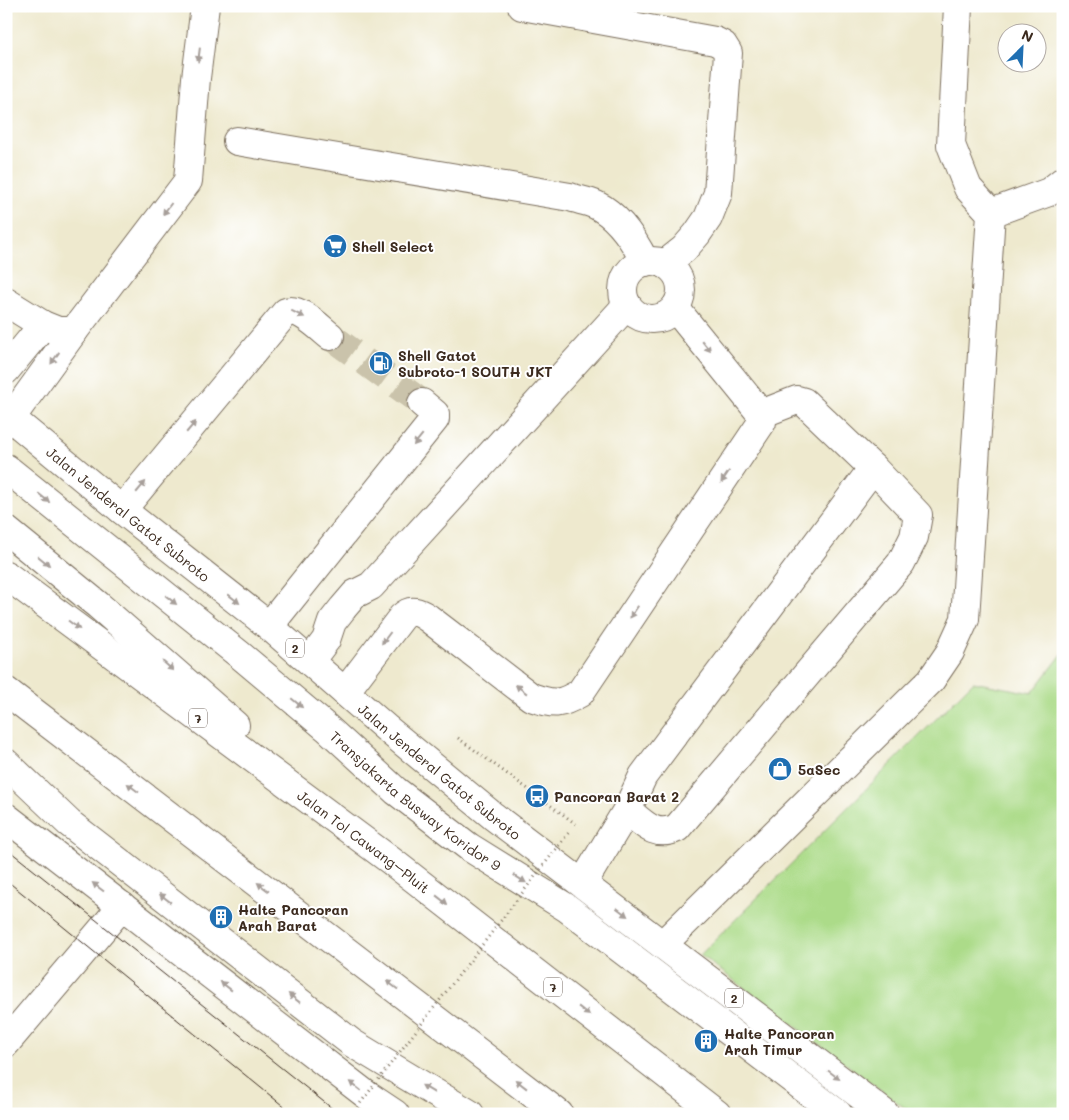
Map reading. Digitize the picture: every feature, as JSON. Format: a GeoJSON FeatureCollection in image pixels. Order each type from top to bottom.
{"type":"FeatureCollection","features":[{"type":"Feature","properties":{"kind":"main road"},"geometry":{"type":"LineString","coordinates":[[9,416],[188,180],[196,78],[205,6]]}},
{"type":"Feature","properties":{"kind":"main road"},"geometry":{"type":"LineString","coordinates":[[237,141],[570,198],[596,205],[614,216],[636,244],[655,263],[675,272],[680,284],[681,296],[676,308],[669,314],[660,318],[650,319],[641,318],[633,313],[623,297],[624,279],[636,265],[655,263],[684,248],[708,218],[718,193],[728,53],[723,45],[715,41],[554,9],[522,6]]}},
{"type":"Feature","properties":{"kind":"main road"},"geometry":{"type":"LineString","coordinates":[[663,944],[931,680],[950,652],[965,619],[991,213],[968,188],[951,145],[958,6]]}},
{"type":"Feature","properties":{"kind":"main road"},"geometry":{"type":"LineString","coordinates":[[991,213],[1049,192],[1063,181]]}},
{"type":"Feature","properties":{"kind":"main road"},"geometry":{"type":"LineString","coordinates":[[6,302],[43,325],[58,331],[74,331]]}},
{"type":"Feature","properties":{"kind":"main road"},"geometry":{"type":"LineString","coordinates":[[310,661],[326,640],[342,631],[354,617],[366,602],[371,586],[627,305]]}},
{"type":"Feature","properties":{"kind":"main road"},"geometry":{"type":"LineString","coordinates":[[345,692],[402,617],[407,612],[414,611],[420,612],[531,697],[549,704],[567,701],[580,693],[762,422],[761,414],[676,308]]}},
{"type":"Feature","properties":{"kind":"main road"},"geometry":{"type":"LineString","coordinates":[[122,510],[286,312],[291,310],[298,311],[330,336]]}},
{"type":"Feature","properties":{"kind":"main road"},"geometry":{"type":"LineString","coordinates":[[6,370],[43,325]]}},
{"type":"Feature","properties":{"kind":"main road"},"geometry":{"type":"LineString","coordinates":[[627,810],[657,832],[667,833],[677,828],[901,563],[914,537],[918,515],[873,468],[804,402],[797,400],[761,414]]}},
{"type":"Feature","properties":{"kind":"main road"},"geometry":{"type":"LineString","coordinates":[[269,626],[435,419],[435,414],[422,404]]}},
{"type":"Feature","properties":{"kind":"main road","name":"Jalan Jenderal Gatot Subroto"},"geometry":{"type":"LineString","coordinates":[[9,416],[122,510],[269,626],[386,728],[494,816],[885,1114]]}},
{"type":"Feature","properties":{"kind":"main road","name":"Transjakarta Busway Koridor 9"},"geometry":{"type":"LineString","coordinates":[[6,468],[240,655],[327,728],[396,791],[469,847],[567,908],[838,1114]]}},
{"type":"Feature","properties":{"kind":"main road"},"geometry":{"type":"LineString","coordinates":[[583,883],[627,810],[643,776],[873,468]]}},
{"type":"Feature","properties":{"kind":"main road"},"geometry":{"type":"LineString","coordinates":[[6,530],[98,605],[390,860]]}},
{"type":"Feature","properties":{"kind":"main road","name":"Jalan Tol Cawang–Pluit"},"geometry":{"type":"LineString","coordinates":[[6,576],[390,860],[717,1114]]}},
{"type":"Feature","properties":{"kind":"main road"},"geometry":{"type":"LineString","coordinates":[[6,691],[560,1114]]}},
{"type":"Feature","properties":{"kind":"main road"},"geometry":{"type":"LineString","coordinates":[[6,763],[69,823],[352,1043],[470,1114]]}},
{"type":"Feature","properties":{"kind":"main road"},"geometry":{"type":"LineString","coordinates":[[6,787],[69,823]]}},
{"type":"Feature","properties":{"kind":"main road"},"geometry":{"type":"LineString","coordinates":[[6,817],[368,1096],[395,1114]]}},
{"type":"Feature","properties":{"kind":"main road"},"geometry":{"type":"LineString","coordinates":[[6,1044],[122,906]]}},
{"type":"Feature","properties":{"kind":"path"},"geometry":{"type":"LineString","coordinates":[[360,1114],[355,1110],[570,831]]}},
{"type":"Feature","properties":{"kind":"green space"},"geometry":{"type":"Polygon","coordinates":[[[1063,653],[1063,1114],[913,1114],[700,955],[973,682],[1032,693],[1063,653]]]}},
{"type":"Feature","properties":{"kind":"tunnel"},"geometry":{"type":"LineString","coordinates":[[330,336],[422,403]]}},
{"type":"Feature","properties":{"kind":"tram line"},"geometry":{"type":"LineString","coordinates":[[6,848],[339,1114]]}},
{"type":"Feature","properties":{"kind":"tram line"},"geometry":{"type":"LineString","coordinates":[[6,880],[293,1114]]}},
{"type":"Feature","properties":{"kind":"place","name":"Shell Select"},"geometry":{"type":"Point","coordinates":[335,246]}},
{"type":"Feature","properties":{"kind":"place","name":"Shell Gatot Subroto-1 SOUTH JKT"},"geometry":{"type":"Point","coordinates":[381,363]}},
{"type":"Feature","properties":{"kind":"place","name":"5aSec"},"geometry":{"type":"Point","coordinates":[780,769]}},
{"type":"Feature","properties":{"kind":"place","name":"Pancoran Barat 2"},"geometry":{"type":"Point","coordinates":[537,796]}},
{"type":"Feature","properties":{"kind":"place","name":"Halte Pancoran Arah Barat"},"geometry":{"type":"Point","coordinates":[221,917]}},
{"type":"Feature","properties":{"kind":"place","name":"Halte Pancoran Arah Timur"},"geometry":{"type":"Point","coordinates":[706,1041]}}]}
